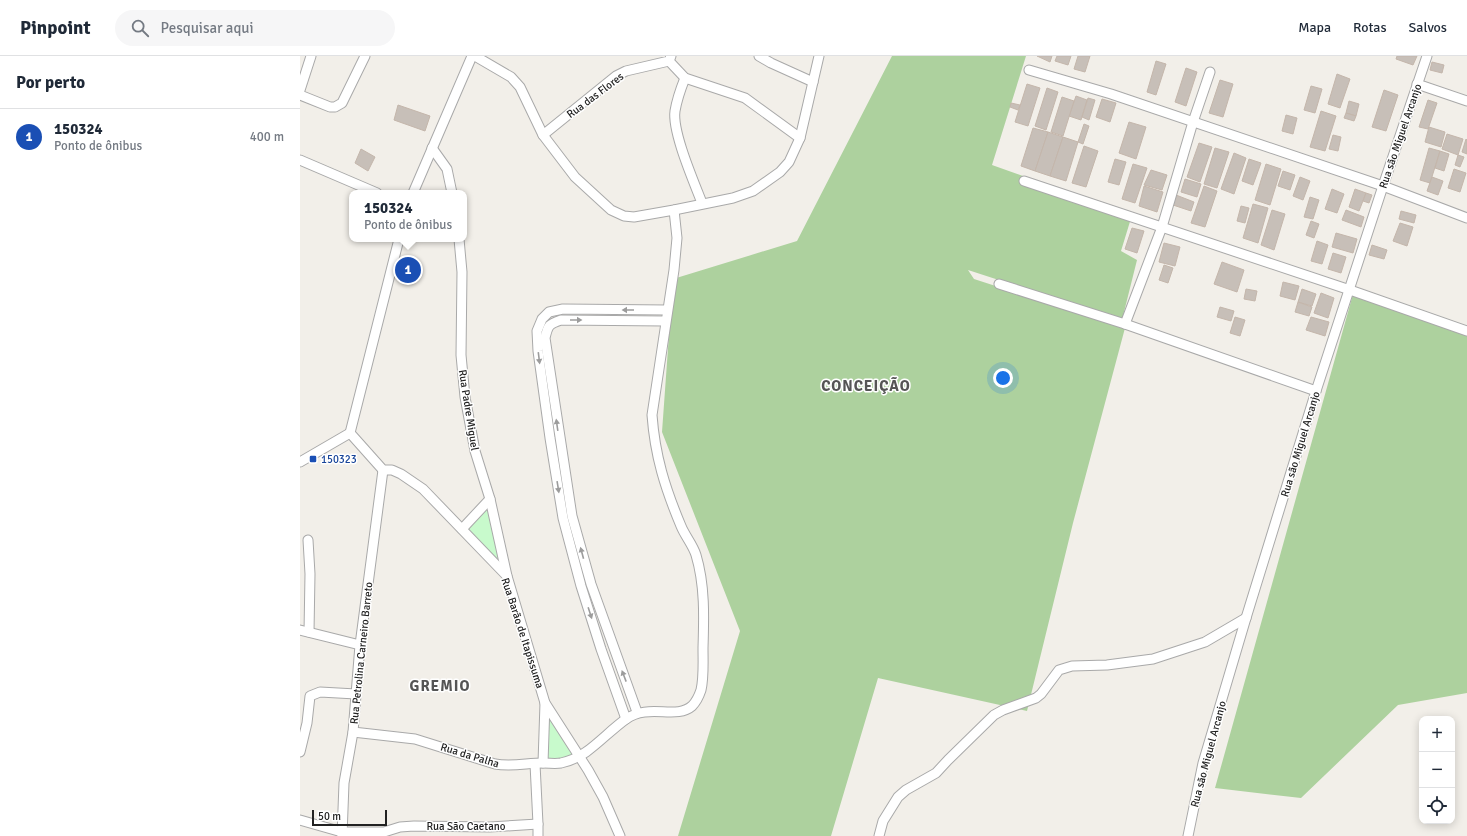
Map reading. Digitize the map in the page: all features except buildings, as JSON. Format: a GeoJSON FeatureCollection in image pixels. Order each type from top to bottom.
{"type":"FeatureCollection","features":[{"type":"Feature","properties":{"kind":"street"},"geometry":{"type":"LineString","coordinates":[[300,90],[311,56]]}},
{"type":"Feature","properties":{"kind":"street"},"geometry":{"type":"LineString","coordinates":[[300,95],[330,107],[338,106],[342,103],[365,56]]}},
{"type":"Feature","properties":{"kind":"street"},"geometry":{"type":"LineString","coordinates":[[414,190],[474,56],[511,77],[520,87],[544,135],[576,177],[612,210],[624,216],[634,217],[734,198],[753,191],[780,172],[789,162],[800,138],[819,56]]}},
{"type":"Feature","properties":{"kind":"street"},"geometry":{"type":"LineString","coordinates":[[759,56],[813,82]]}},
{"type":"Feature","properties":{"kind":"street","name":"Rua são Miguel Arcanjo"},"geometry":{"type":"LineString","coordinates":[[1188,836],[1203,764],[1246,618],[1316,391],[1427,56]]}},
{"type":"Feature","properties":{"kind":"street"},"geometry":{"type":"LineString","coordinates":[[670,59],[685,78],[746,98],[800,138]]}},
{"type":"Feature","properties":{"kind":"street","name":"Rua das Flores"},"geometry":{"type":"LineString","coordinates":[[544,135],[616,76],[626,71],[670,59]]}},
{"type":"Feature","properties":{"kind":"street"},"geometry":{"type":"LineString","coordinates":[[1029,70],[1111,94],[1383,186],[1467,218]]}},
{"type":"Feature","properties":{"kind":"street"},"geometry":{"type":"LineString","coordinates":[[1125,324],[1162,227],[1193,122],[1210,72]]}},
{"type":"Feature","properties":{"kind":"street"},"geometry":{"type":"LineString","coordinates":[[685,78],[675,111],[675,120],[685,157],[702,203]]}},
{"type":"Feature","properties":{"kind":"street","name":"Rua são Miguel Arcanjo"},"geometry":{"type":"LineString","coordinates":[[1417,84],[1467,101]]}},
{"type":"Feature","properties":{"kind":"street"},"geometry":{"type":"LineString","coordinates":[[432,148],[448,169],[452,190]]}},
{"type":"Feature","properties":{"kind":"street"},"geometry":{"type":"LineString","coordinates":[[300,160],[370,190]]}},
{"type":"Feature","properties":{"kind":"street"},"geometry":{"type":"LineString","coordinates":[[1024,181],[1350,290],[1467,331]]}},
{"type":"Feature","properties":{"kind":"street"},"geometry":{"type":"LineString","coordinates":[[666,321],[561,320],[552,323],[547,328],[545,338],[572,516],[590,584],[637,712],[650,710],[684,711],[691,707],[701,691],[703,671],[704,614],[702,585],[696,554],[682,526],[660,470],[654,438],[652,415],[666,321],[677,238],[674,210]]}},
{"type":"Feature","properties":{"kind":"street"},"geometry":{"type":"LineString","coordinates":[[300,462],[350,433],[398,242]]}},
{"type":"Feature","properties":{"kind":"street","name":"Rua Padre Miguel"},"geometry":{"type":"LineString","coordinates":[[459,242],[462,272],[461,355],[465,397],[475,451],[490,499],[507,576]]}},
{"type":"Feature","properties":{"kind":"street"},"geometry":{"type":"LineString","coordinates":[[999,284],[1125,324],[1316,391]]}},
{"type":"Feature","properties":{"kind":"street"},"geometry":{"type":"LineString","coordinates":[[626,719],[601,649],[581,586],[563,518],[546,410],[538,351],[537,331],[542,319],[549,312],[563,309],[667,310]]}},
{"type":"Feature","properties":{"kind":"street"},"geometry":{"type":"LineString","coordinates":[[350,433],[383,470]]}},
{"type":"Feature","properties":{"kind":"street","name":"Rua Barão de Itapissuma"},"geometry":{"type":"LineString","coordinates":[[383,470],[392,470],[423,489],[507,576],[545,702],[583,754],[620,836]]}},
{"type":"Feature","properties":{"kind":"street","name":"Rua Petrolina Carneiro Barreto"},"geometry":{"type":"LineString","coordinates":[[342,834],[344,783],[353,732],[360,645],[383,470]]}},
{"type":"Feature","properties":{"kind":"street"},"geometry":{"type":"LineString","coordinates":[[462,529],[490,499]]}},
{"type":"Feature","properties":{"kind":"street"},"geometry":{"type":"LineString","coordinates":[[308,540],[310,574],[304,631],[360,645]]}},
{"type":"Feature","properties":{"kind":"street"},"geometry":{"type":"LineString","coordinates":[[879,836],[884,821],[898,797],[906,790],[936,773],[994,715],[1003,710],[1036,698],[1041,694],[1059,670],[1072,666],[1107,665],[1153,659],[1205,642],[1246,618]]}},
{"type":"Feature","properties":{"kind":"street"},"geometry":{"type":"LineString","coordinates":[[300,752],[307,723],[310,696],[320,692],[356,694]]}},
{"type":"Feature","properties":{"kind":"street"},"geometry":{"type":"LineString","coordinates":[[538,836],[539,764],[545,702]]}},
{"type":"Feature","properties":{"kind":"street","name":"Rua da Palha"},"geometry":{"type":"LineString","coordinates":[[353,732],[415,739],[495,764],[507,766],[562,763],[583,754],[626,719],[637,712]]}},
{"type":"Feature","properties":{"kind":"street","name":"Rua São Caetano"},"geometry":{"type":"LineString","coordinates":[[300,820],[342,834],[378,832],[400,827],[414,826],[490,827],[538,824]]}},
{"type":"Feature","properties":{"kind":"green space"},"geometry":{"type":"Polygon","coordinates":[[[892,56],[1026,56],[992,165],[1132,215],[1121,251],[1137,260],[1122,320],[968,270],[974,279],[1125,328],[1073,523],[1027,711],[878,678],[831,836],[678,836],[740,631],[662,432],[673,279],[797,241],[892,56]]]}},
{"type":"Feature","properties":{"kind":"green space"},"geometry":{"type":"Polygon","coordinates":[[[1355,287],[1467,326],[1467,693],[1398,705],[1301,798],[1215,788],[1355,287]]]}},
{"type":"Feature","properties":{"kind":"green space"},"geometry":{"type":"Polygon","coordinates":[[[489,502],[507,572],[456,527],[489,502]]]}},
{"type":"Feature","properties":{"kind":"green space"},"geometry":{"type":"Polygon","coordinates":[[[547,712],[575,753],[562,760],[545,762],[547,712]]]}},
{"type":"Feature","properties":{"kind":"place","name":"150324"},"geometry":{"type":"Point","coordinates":[408,270]}},
{"type":"Feature","properties":{"kind":"place","name":"150323"},"geometry":{"type":"Point","coordinates":[313,459]}},
{"type":"Feature","properties":{"kind":"district","name":"CONCEIÇÃO"},"geometry":{"type":"Point","coordinates":[866,386]}},
{"type":"Feature","properties":{"kind":"district","name":"GREMIO"},"geometry":{"type":"Point","coordinates":[440,686]}}]}
